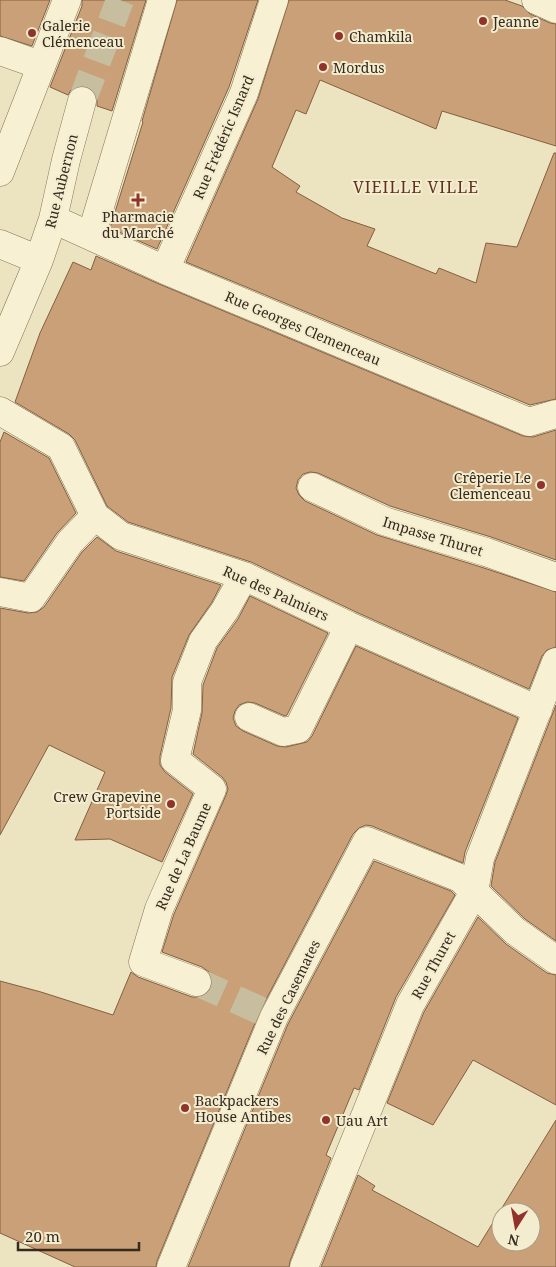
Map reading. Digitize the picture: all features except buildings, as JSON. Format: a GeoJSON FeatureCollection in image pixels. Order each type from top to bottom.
{"type":"FeatureCollection","features":[{"type":"Feature","properties":{"kind":"street"},"geometry":{"type":"LineString","coordinates":[[0,172],[40,65],[67,0]]}},
{"type":"Feature","properties":{"kind":"street"},"geometry":{"type":"LineString","coordinates":[[91,236],[162,0]]}},
{"type":"Feature","properties":{"kind":"street","name":"Rue Frédéric Isnard"},"geometry":{"type":"LineString","coordinates":[[165,270],[244,93],[274,0]]}},
{"type":"Feature","properties":{"kind":"street"},"geometry":{"type":"LineString","coordinates":[[536,0],[556,9]]}},
{"type":"Feature","properties":{"kind":"street"},"geometry":{"type":"LineString","coordinates":[[0,51],[40,65]]}},
{"type":"Feature","properties":{"kind":"street","name":"Rue Aubernon"},"geometry":{"type":"LineString","coordinates":[[0,352],[39,260],[53,219],[82,101]]}},
{"type":"Feature","properties":{"kind":"street","name":"Rue Georges Clemenceau"},"geometry":{"type":"LineString","coordinates":[[53,219],[165,270],[529,422],[556,414]]}},
{"type":"Feature","properties":{"kind":"street"},"geometry":{"type":"LineString","coordinates":[[0,244],[39,260]]}},
{"type":"Feature","properties":{"kind":"street","name":"Rue des Palmiers"},"geometry":{"type":"LineString","coordinates":[[0,410],[61,447],[96,516],[121,536],[244,576],[349,626],[538,710]]}},
{"type":"Feature","properties":{"kind":"street","name":"Impasse Thuret"},"geometry":{"type":"LineString","coordinates":[[312,488],[384,521],[486,552],[556,577]]}},
{"type":"Feature","properties":{"kind":"street"},"geometry":{"type":"LineString","coordinates":[[0,592],[32,598],[70,542],[96,516]]}},
{"type":"Feature","properties":{"kind":"street","name":"Rue de La Baume"},"geometry":{"type":"LineString","coordinates":[[197,982],[143,962],[159,909],[212,789],[175,760],[187,710],[187,682],[203,641],[225,610],[244,576]]}},
{"type":"Feature","properties":{"kind":"street"},"geometry":{"type":"LineString","coordinates":[[249,717],[283,732],[298,729],[349,626]]}},
{"type":"Feature","properties":{"kind":"street","name":"Rue Thuret"},"geometry":{"type":"LineString","coordinates":[[304,1267],[410,1005],[474,892],[480,858],[556,662]]}},
{"type":"Feature","properties":{"kind":"street","name":"Rue des Casemates"},"geometry":{"type":"LineString","coordinates":[[171,1267],[270,1015],[367,841],[460,878],[474,892]]}},
{"type":"Feature","properties":{"kind":"street"},"geometry":{"type":"LineString","coordinates":[[474,892],[515,931],[556,960]]}},
{"type":"Feature","properties":{"kind":"tunnel"},"geometry":{"type":"LineString","coordinates":[[82,101],[120,0]]}},
{"type":"Feature","properties":{"kind":"tunnel"},"geometry":{"type":"LineString","coordinates":[[197,982],[266,1013]]}},
{"type":"Feature","properties":{"kind":"place","name":"Jeanne"},"geometry":{"type":"Point","coordinates":[483,21]}},
{"type":"Feature","properties":{"kind":"place","name":"Galerie Clémenceau"},"geometry":{"type":"Point","coordinates":[32,33]}},
{"type":"Feature","properties":{"kind":"place","name":"Chamkila"},"geometry":{"type":"Point","coordinates":[339,36]}},
{"type":"Feature","properties":{"kind":"place","name":"Mordus"},"geometry":{"type":"Point","coordinates":[323,67]}},
{"type":"Feature","properties":{"kind":"place","name":"Pharmacie du Marché"},"geometry":{"type":"Point","coordinates":[138,200]}},
{"type":"Feature","properties":{"kind":"place","name":"Crêperie Le Clemenceau"},"geometry":{"type":"Point","coordinates":[541,485]}},
{"type":"Feature","properties":{"kind":"place","name":"Crew Grapevine Portside"},"geometry":{"type":"Point","coordinates":[171,804]}},
{"type":"Feature","properties":{"kind":"place","name":"Backpackers House Antibes"},"geometry":{"type":"Point","coordinates":[185,1108]}},
{"type":"Feature","properties":{"kind":"place","name":"Uau Art"},"geometry":{"type":"Point","coordinates":[326,1120]}},
{"type":"Feature","properties":{"kind":"district","name":"VIEILLE VILLE"},"geometry":{"type":"Point","coordinates":[416,187]}}]}
